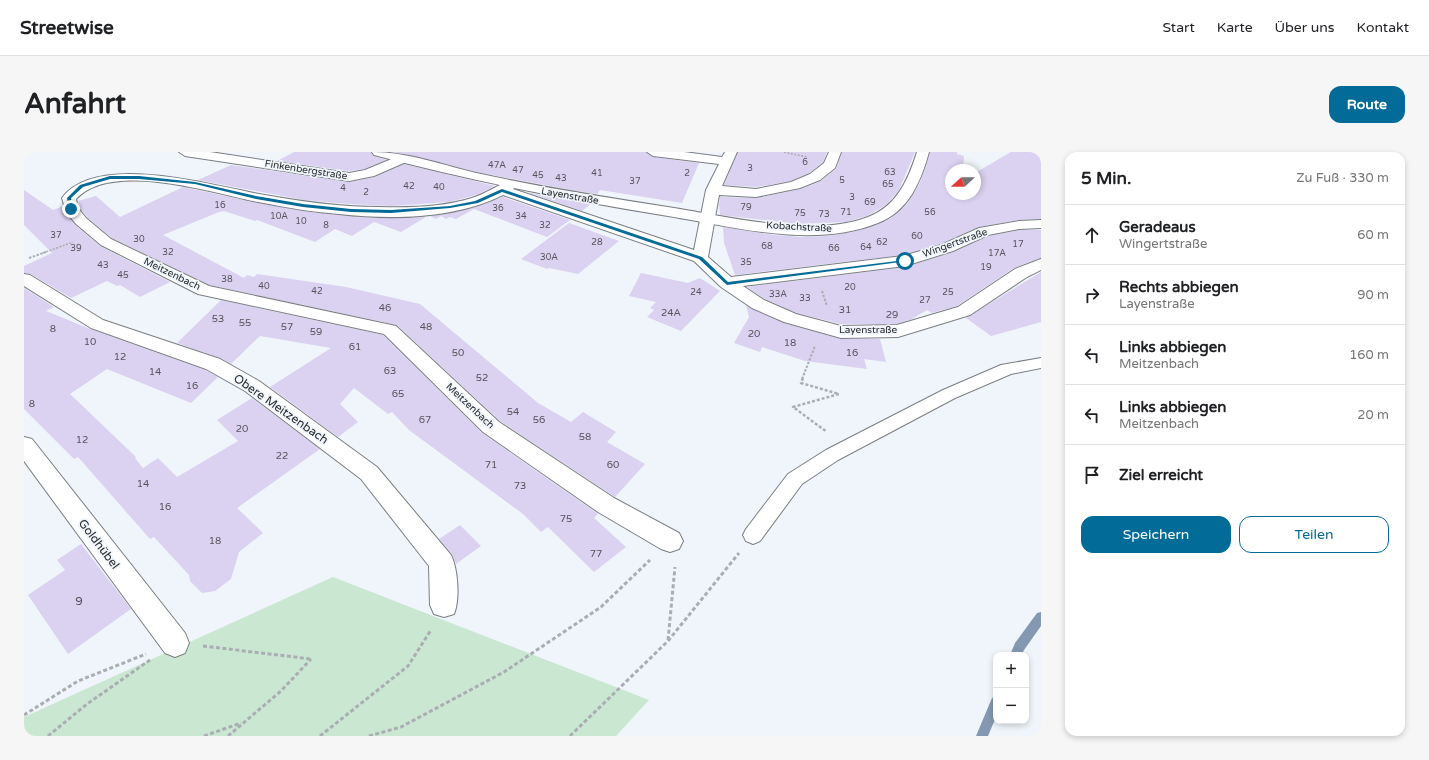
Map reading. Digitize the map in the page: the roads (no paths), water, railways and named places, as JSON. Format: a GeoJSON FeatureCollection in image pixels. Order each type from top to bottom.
{"type":"FeatureCollection","features":[{"type":"Feature","properties":{"kind":"street","name":"Finkenbergstraße"},"geometry":{"type":"LineString","coordinates":[[185,152],[349,177],[364,176],[378,172],[401,159]]}},
{"type":"Feature","properties":{"kind":"street","name":"Layenstraße"},"geometry":{"type":"LineString","coordinates":[[378,152],[507,188],[700,258],[727,283],[758,304],[790,318],[841,332],[898,331],[964,311],[1021,273],[1041,264]]}},
{"type":"Feature","properties":{"kind":"street"},"geometry":{"type":"LineString","coordinates":[[654,152],[729,156],[713,190],[700,258]]}},
{"type":"Feature","properties":{"kind":"street"},"geometry":{"type":"LineString","coordinates":[[713,190],[756,193],[795,185],[815,177],[830,165],[835,152]]}},
{"type":"Feature","properties":{"kind":"street","name":"Kobachstraße"},"geometry":{"type":"LineString","coordinates":[[708,218],[805,230],[839,229],[858,225],[874,219],[888,211],[909,191],[915,180],[923,152]]}},
{"type":"Feature","properties":{"kind":"street","name":"Meitzenbach"},"geometry":{"type":"LineString","coordinates":[[507,188],[476,202],[450,207],[391,212],[351,211],[264,199],[195,183],[139,177],[110,177],[81,186],[69,198],[71,209],[106,242],[204,290],[390,330],[491,427],[606,505],[670,541]]}},
{"type":"Feature","properties":{"kind":"street","name":"Layenstraße"},"geometry":{"type":"LineString","coordinates":[[507,188],[708,218]]}},
{"type":"Feature","properties":{"kind":"street","name":"Wingertstraße"},"geometry":{"type":"LineString","coordinates":[[727,283],[905,261],[947,248],[984,231],[1019,225],[1041,224]]}},
{"type":"Feature","properties":{"kind":"street","name":"Obere Meitzenbach"},"geometry":{"type":"LineString","coordinates":[[24,279],[97,324],[213,364],[239,378],[252,386],[369,473],[442,563],[444,605]]}},
{"type":"Feature","properties":{"kind":"street","name":"Goldhübel"},"geometry":{"type":"LineString","coordinates":[[24,445],[175,643]]}},
{"type":"Feature","properties":{"kind":"lane"},"geometry":{"type":"LineString","coordinates":[[753,535],[795,479],[846,447],[949,394],[1007,368],[1041,363]]}},
{"type":"Feature","properties":{"kind":"waterway"},"geometry":{"type":"LineString","coordinates":[[1017,652],[1019,647],[1041,617]]}},
{"type":"Feature","properties":{"kind":"waterway"},"geometry":{"type":"LineString","coordinates":[[982,736],[993,709]]}}]}
